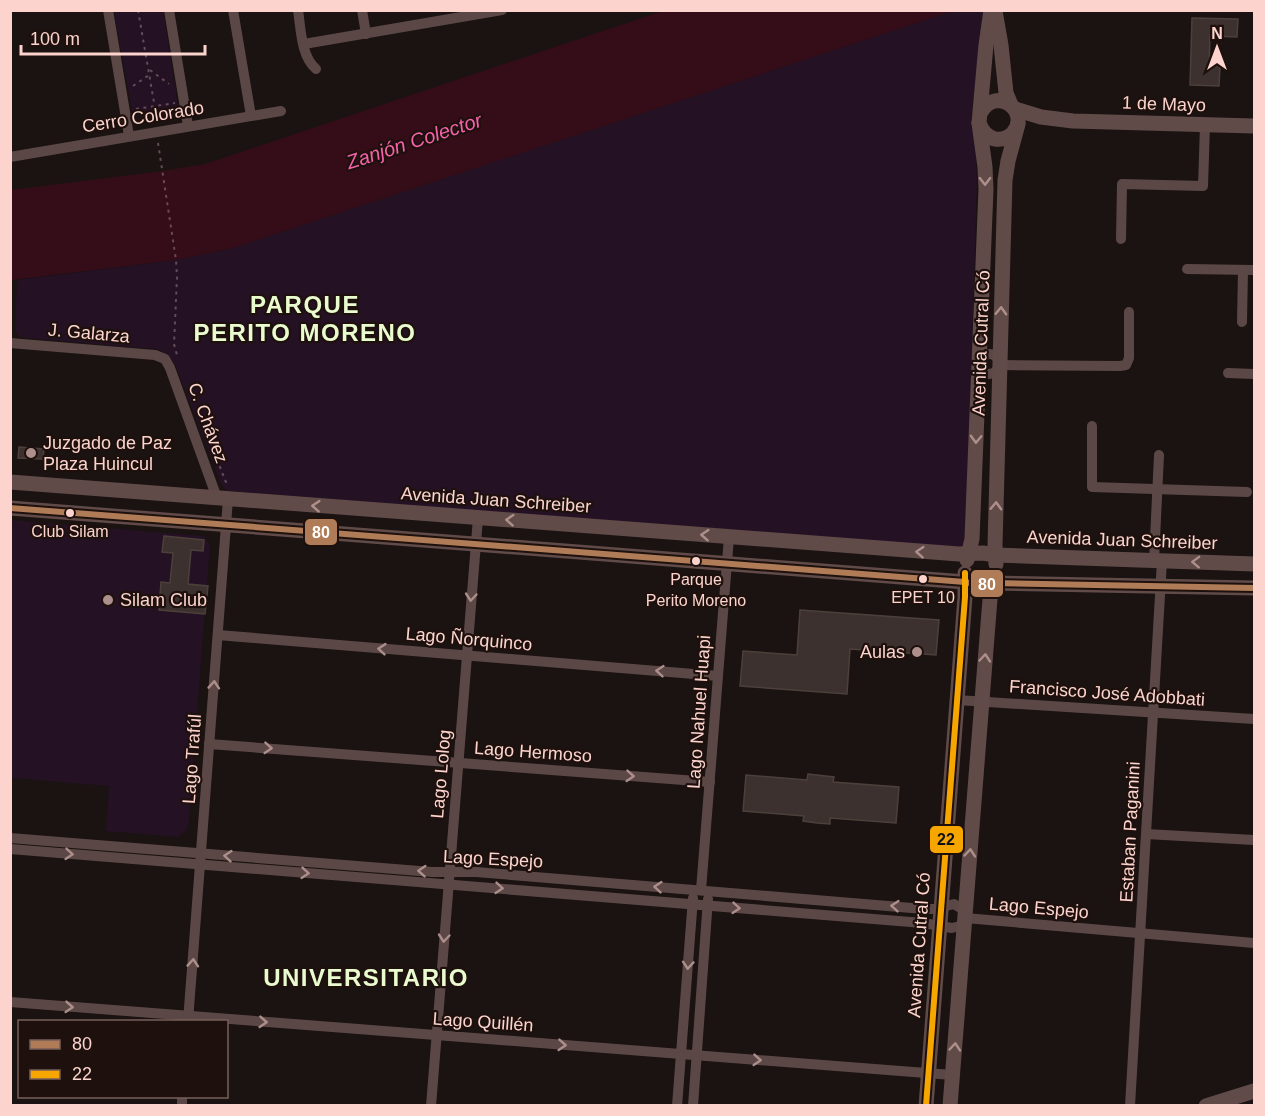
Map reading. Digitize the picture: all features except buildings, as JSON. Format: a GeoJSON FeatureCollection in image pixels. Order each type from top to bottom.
{"type":"FeatureCollection","features":[{"type":"Feature","properties":{"kind":"main road","name":"Avenida Cutral Có"},"geometry":{"type":"LineString","coordinates":[[950,1106],[990,599],[972,539],[986,189],[980,118],[986,45],[993,10]]}},
{"type":"Feature","properties":{"kind":"main road","name":"Avenida Cutral Có"},"geometry":{"type":"LineString","coordinates":[[926,1106],[957,700],[981,568],[1000,365],[1005,180],[1013,122],[993,10]]}},
{"type":"Feature","properties":{"kind":"main road"},"geometry":{"type":"LineString","coordinates":[[997,101],[1007,102],[1013,122],[998,140],[984,133],[980,118],[987,104],[997,101]]}},
{"type":"Feature","properties":{"kind":"main road","name":"1 de Mayo"},"geometry":{"type":"LineString","coordinates":[[1013,122],[1041,117],[1073,121],[1254,126]]}},
{"type":"Feature","properties":{"kind":"main road","name":"1 de Mayo"},"geometry":{"type":"LineString","coordinates":[[1013,122],[1035,125],[1073,121]]}},
{"type":"Feature","properties":{"kind":"main road","name":"Avenida Juan Schreiber"},"geometry":{"type":"LineString","coordinates":[[10,482],[226,495],[478,518],[959,554],[981,568],[1160,586],[1254,588]]}},
{"type":"Feature","properties":{"kind":"main road","name":"Avenida Juan Schreiber"},"geometry":{"type":"LineString","coordinates":[[10,508],[727,564],[981,568],[1158,560],[1254,564]]}},
{"type":"Feature","properties":{"kind":"main road"},"geometry":{"type":"LineString","coordinates":[[1206,1106],[1254,1091]]}},
{"type":"Feature","properties":{"kind":"street"},"geometry":{"type":"LineString","coordinates":[[108,10],[129,136]]}},
{"type":"Feature","properties":{"kind":"street"},"geometry":{"type":"LineString","coordinates":[[169,10],[188,126]]}},
{"type":"Feature","properties":{"kind":"street"},"geometry":{"type":"LineString","coordinates":[[233,10],[251,116]]}},
{"type":"Feature","properties":{"kind":"street"},"geometry":{"type":"LineString","coordinates":[[298,10],[308,59],[316,69]]}},
{"type":"Feature","properties":{"kind":"street"},"geometry":{"type":"LineString","coordinates":[[362,10],[366,34]]}},
{"type":"Feature","properties":{"kind":"street"},"geometry":{"type":"LineString","coordinates":[[304,45],[495,11]]}},
{"type":"Feature","properties":{"kind":"street","name":"Cerro Colorado"},"geometry":{"type":"LineString","coordinates":[[10,157],[281,111]]}},
{"type":"Feature","properties":{"kind":"street"},"geometry":{"type":"LineString","coordinates":[[1120,239],[1122,184],[1203,186],[1205,125]]}},
{"type":"Feature","properties":{"kind":"street"},"geometry":{"type":"LineString","coordinates":[[1187,269],[1254,270]]}},
{"type":"Feature","properties":{"kind":"street"},"geometry":{"type":"LineString","coordinates":[[1242,322],[1243,270]]}},
{"type":"Feature","properties":{"kind":"street"},"geometry":{"type":"LineString","coordinates":[[979,364],[982,357],[988,354],[998,358],[1000,365],[1126,365],[1129,358],[1129,312]]}},
{"type":"Feature","properties":{"kind":"street","name":"J. Galarza"},"geometry":{"type":"LineString","coordinates":[[10,343],[155,356],[165,359]]}},
{"type":"Feature","properties":{"kind":"street","name":"C. Chávez"},"geometry":{"type":"LineString","coordinates":[[165,359],[226,495]]}},
{"type":"Feature","properties":{"kind":"street"},"geometry":{"type":"LineString","coordinates":[[1228,373],[1254,374]]}},
{"type":"Feature","properties":{"kind":"street"},"geometry":{"type":"LineString","coordinates":[[1092,426],[1092,487],[1247,492]]}},
{"type":"Feature","properties":{"kind":"street","name":"Estaban Paganini"},"geometry":{"type":"LineString","coordinates":[[1130,1106],[1160,586],[1157,489],[1159,455]]}},
{"type":"Feature","properties":{"kind":"street","name":"Lago Trafúl"},"geometry":{"type":"LineString","coordinates":[[188,1019],[226,525],[226,495]]}},
{"type":"Feature","properties":{"kind":"street","name":"Lago Lolog"},"geometry":{"type":"LineString","coordinates":[[431,1106],[478,518]]}},
{"type":"Feature","properties":{"kind":"street","name":"Lago Nahuel Huapi"},"geometry":{"type":"LineString","coordinates":[[678,1106],[693,904],[694,895],[697,891],[701,891],[729,537]]}},
{"type":"Feature","properties":{"kind":"street","name":"Lago Ñorquinco"},"geometry":{"type":"LineString","coordinates":[[218,635],[718,676]]}},
{"type":"Feature","properties":{"kind":"street","name":"Francisco José Adobbati"},"geometry":{"type":"LineString","coordinates":[[957,700],[1254,719]]}},
{"type":"Feature","properties":{"kind":"street","name":"Lago Hermoso"},"geometry":{"type":"LineString","coordinates":[[210,744],[710,782]]}},
{"type":"Feature","properties":{"kind":"street"},"geometry":{"type":"LineString","coordinates":[[1146,834],[1254,840]]}},
{"type":"Feature","properties":{"kind":"street","name":"Lago Espejo"},"geometry":{"type":"LineString","coordinates":[[10,838],[201,859],[448,884],[911,922],[955,928],[963,924],[965,918],[963,910],[954,904],[927,909],[476,872],[432,872],[201,859],[10,849]]}},
{"type":"Feature","properties":{"kind":"street"},"geometry":{"type":"LineString","coordinates":[[693,1106],[708,905],[707,895],[701,891]]}},
{"type":"Feature","properties":{"kind":"street","name":"Lago Espejo"},"geometry":{"type":"LineString","coordinates":[[965,918],[1254,943]]}},
{"type":"Feature","properties":{"kind":"street","name":"Lago Quillén"},"geometry":{"type":"LineString","coordinates":[[10,1002],[204,1020]]}},
{"type":"Feature","properties":{"kind":"street","name":"Lago Quillén"},"geometry":{"type":"LineString","coordinates":[[228,1022],[436,1035],[952,1075]]}},
{"type":"Feature","properties":{"kind":"path"},"geometry":{"type":"LineString","coordinates":[[132,10],[139,12],[156,114]]}},
{"type":"Feature","properties":{"kind":"path"},"geometry":{"type":"LineString","coordinates":[[148,68],[169,84]]}},
{"type":"Feature","properties":{"kind":"path"},"geometry":{"type":"LineString","coordinates":[[133,86],[150,75]]}},
{"type":"Feature","properties":{"kind":"path"},"geometry":{"type":"LineString","coordinates":[[131,109],[177,102]]}},
{"type":"Feature","properties":{"kind":"path"},"geometry":{"type":"LineString","coordinates":[[156,132],[176,260],[174,344],[179,361]]}},
{"type":"Feature","properties":{"kind":"path"},"geometry":{"type":"LineString","coordinates":[[208,437],[225,480],[226,495]]}},
{"type":"Feature","properties":{"kind":"shaded area"},"geometry":{"type":"Polygon","coordinates":[[[114,11],[163,11],[178,105],[176,110],[141,116],[132,111],[114,11]]]}},
{"type":"Feature","properties":{"kind":"shaded area","name":"Parque Perito Moreno"},"geometry":{"type":"Polygon","coordinates":[[[953,11],[985,11],[971,119],[975,135],[977,176],[967,535],[960,548],[227,491],[221,484],[176,367],[166,354],[156,349],[25,338],[16,332],[17,280],[176,260],[233,248],[953,11]]]}},
{"type":"Feature","properties":{"kind":"shaded area","name":"Silam Club"},"geometry":{"type":"Polygon","coordinates":[[[10,520],[204,536],[210,545],[188,829],[178,837],[106,831],[109,786],[11,778],[10,520]]]}},
{"type":"Feature","properties":{"kind":"water","name":"Zanjón Colector"},"geometry":{"type":"Polygon","coordinates":[[[666,10],[953,11],[233,248],[176,260],[11,280],[11,190],[205,164],[666,10]]]}},
{"type":"Feature","properties":{"kind":"transit line","name":"80"},"geometry":{"type":"LineString","coordinates":[[10,508],[965,582],[980,585],[993,583],[1254,588]]}},
{"type":"Feature","properties":{"kind":"transit line","name":"22"},"geometry":{"type":"LineString","coordinates":[[926,1106],[965,573]]}},
{"type":"Feature","properties":{"kind":"place","name":"Juzgado de Paz Plaza Huincul"},"geometry":{"type":"Point","coordinates":[31,453]}},
{"type":"Feature","properties":{"kind":"place","name":"Club Silam"},"geometry":{"type":"Point","coordinates":[70,513]}},
{"type":"Feature","properties":{"kind":"place","name":"Parque Perito Moreno"},"geometry":{"type":"Point","coordinates":[696,561]}},
{"type":"Feature","properties":{"kind":"place","name":"EPET 10"},"geometry":{"type":"Point","coordinates":[923,579]}},
{"type":"Feature","properties":{"kind":"place","name":"Silam Club"},"geometry":{"type":"Point","coordinates":[108,600]}},
{"type":"Feature","properties":{"kind":"place","name":"Aulas"},"geometry":{"type":"Point","coordinates":[917,652]}},
{"type":"Feature","properties":{"kind":"district","name":"PARQUE PERITO MORENO"},"geometry":{"type":"Point","coordinates":[305,319]}},
{"type":"Feature","properties":{"kind":"district","name":"UNIVERSITARIO"},"geometry":{"type":"Point","coordinates":[366,978]}}]}
